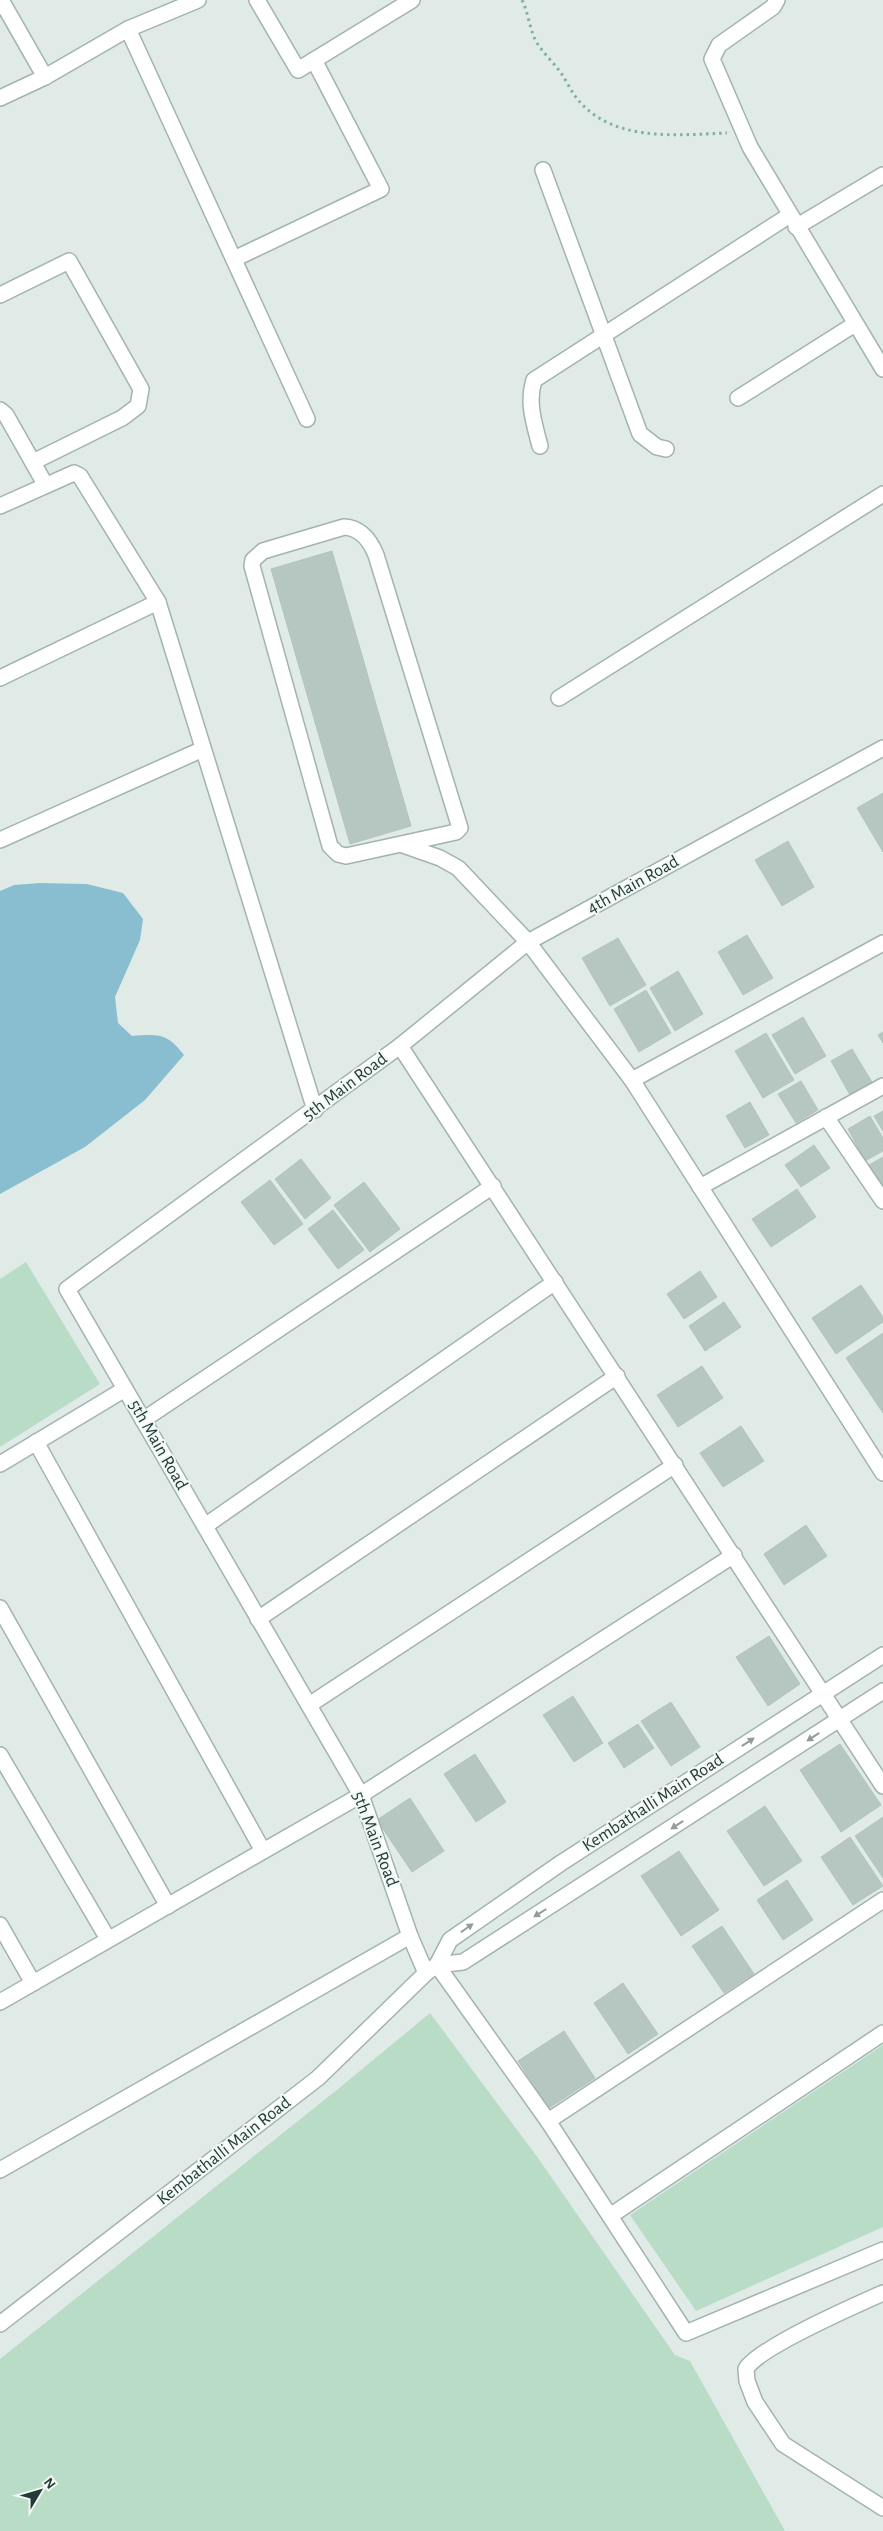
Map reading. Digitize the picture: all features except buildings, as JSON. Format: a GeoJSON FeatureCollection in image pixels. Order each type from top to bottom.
{"type":"FeatureCollection","features":[{"type":"Feature","properties":{"kind":"street"},"geometry":{"type":"LineString","coordinates":[[1,0],[45,77]]}},
{"type":"Feature","properties":{"kind":"street"},"geometry":{"type":"LineString","coordinates":[[0,98],[45,77],[128,29],[198,0]]}},
{"type":"Feature","properties":{"kind":"street"},"geometry":{"type":"LineString","coordinates":[[257,0],[298,70],[412,0]]}},
{"type":"Feature","properties":{"kind":"street"},"geometry":{"type":"LineString","coordinates":[[777,0],[773,7],[719,46],[712,59],[750,147],[883,369]]}},
{"type":"Feature","properties":{"kind":"street"},"geometry":{"type":"LineString","coordinates":[[128,29],[307,419]]}},
{"type":"Feature","properties":{"kind":"street"},"geometry":{"type":"LineString","coordinates":[[234,260],[381,189],[314,60]]}},
{"type":"Feature","properties":{"kind":"street"},"geometry":{"type":"LineString","coordinates":[[543,170],[640,434],[656,447],[666,449]]}},
{"type":"Feature","properties":{"kind":"street"},"geometry":{"type":"LineString","coordinates":[[540,446],[531,411],[531,390],[534,380],[603,335],[793,221],[883,175]]}},
{"type":"Feature","properties":{"kind":"street"},"geometry":{"type":"LineString","coordinates":[[0,295],[68,261],[141,389],[138,406],[122,418],[33,462]]}},
{"type":"Feature","properties":{"kind":"street"},"geometry":{"type":"LineString","coordinates":[[738,398],[855,324]]}},
{"type":"Feature","properties":{"kind":"street"},"geometry":{"type":"LineString","coordinates":[[0,410],[6,415],[45,484]]}},
{"type":"Feature","properties":{"kind":"street"},"geometry":{"type":"LineString","coordinates":[[0,506],[45,484],[74,473],[80,476],[158,602],[315,1110]]}},
{"type":"Feature","properties":{"kind":"street"},"geometry":{"type":"LineString","coordinates":[[559,698],[883,494]]}},
{"type":"Feature","properties":{"kind":"street"},"geometry":{"type":"LineString","coordinates":[[402,845],[456,832],[460,828],[371,544],[358,530],[344,527],[263,551],[254,560],[252,566],[330,846],[338,854],[346,856],[402,845],[440,858],[458,868],[528,942],[632,1080],[883,1474]]}},
{"type":"Feature","properties":{"kind":"street"},"geometry":{"type":"LineString","coordinates":[[0,678],[158,602]]}},
{"type":"Feature","properties":{"kind":"street","name":"4th Main Road"},"geometry":{"type":"LineString","coordinates":[[400,1046],[528,942],[883,748]]}},
{"type":"Feature","properties":{"kind":"street"},"geometry":{"type":"LineString","coordinates":[[0,840],[204,749]]}},
{"type":"Feature","properties":{"kind":"street"},"geometry":{"type":"LineString","coordinates":[[632,1080],[883,943]]}},
{"type":"Feature","properties":{"kind":"street"},"geometry":{"type":"LineString","coordinates":[[400,1046],[883,1786]]}},
{"type":"Feature","properties":{"kind":"street","name":"5th Main Road"},"geometry":{"type":"LineString","coordinates":[[400,1046],[315,1110],[67,1289],[361,1795],[410,1936],[432,1969],[548,2121],[686,2333],[883,2250]]}},
{"type":"Feature","properties":{"kind":"street"},"geometry":{"type":"LineString","coordinates":[[700,1187],[883,1086]]}},
{"type":"Feature","properties":{"kind":"street"},"geometry":{"type":"LineString","coordinates":[[826,1117],[883,1201]]}},
{"type":"Feature","properties":{"kind":"street"},"geometry":{"type":"LineString","coordinates":[[143,1420],[493,1186]]}},
{"type":"Feature","properties":{"kind":"street"},"geometry":{"type":"LineString","coordinates":[[205,1526],[555,1282]]}},
{"type":"Feature","properties":{"kind":"street"},"geometry":{"type":"LineString","coordinates":[[258,1619],[617,1376]]}},
{"type":"Feature","properties":{"kind":"street"},"geometry":{"type":"LineString","coordinates":[[0,1464],[125,1389]]}},
{"type":"Feature","properties":{"kind":"street"},"geometry":{"type":"LineString","coordinates":[[36,1442],[263,1851]]}},
{"type":"Feature","properties":{"kind":"street"},"geometry":{"type":"LineString","coordinates":[[309,1705],[675,1465]]}},
{"type":"Feature","properties":{"kind":"street"},"geometry":{"type":"LineString","coordinates":[[0,2002],[361,1795],[734,1555]]}},
{"type":"Feature","properties":{"kind":"street"},"geometry":{"type":"LineString","coordinates":[[0,1610],[168,1906]]}},
{"type":"Feature","properties":{"kind":"street","name":"Kembathalli Main Road"},"geometry":{"type":"LineString","coordinates":[[0,2324],[318,2078],[432,1969],[450,1940],[561,1863],[822,1693],[883,1656]]}},
{"type":"Feature","properties":{"kind":"street","name":"Kembathalli Main Road"},"geometry":{"type":"LineString","coordinates":[[432,1969],[463,1962],[883,1691]]}},
{"type":"Feature","properties":{"kind":"street"},"geometry":{"type":"LineString","coordinates":[[0,1755],[108,1939]]}},
{"type":"Feature","properties":{"kind":"street"},"geometry":{"type":"LineString","coordinates":[[548,2121],[883,1900]]}},
{"type":"Feature","properties":{"kind":"street"},"geometry":{"type":"LineString","coordinates":[[0,1925],[33,1983]]}},
{"type":"Feature","properties":{"kind":"street"},"geometry":{"type":"LineString","coordinates":[[0,2170],[410,1936]]}},
{"type":"Feature","properties":{"kind":"street"},"geometry":{"type":"LineString","coordinates":[[610,2216],[883,2033]]}},
{"type":"Feature","properties":{"kind":"street"},"geometry":{"type":"LineString","coordinates":[[883,2293],[828,2318],[756,2357],[746,2370],[747,2381],[755,2402],[783,2444],[883,2508]]}},
{"type":"Feature","properties":{"kind":"path"},"geometry":{"type":"LineString","coordinates":[[522,0],[530,26],[538,43],[561,73],[576,97],[594,115],[612,126],[636,133],[744,133]]}},
{"type":"Feature","properties":{"kind":"green space"},"geometry":{"type":"Polygon","coordinates":[[[26,1262],[100,1384],[0,1447],[0,1279],[26,1262]]]}},
{"type":"Feature","properties":{"kind":"green space"},"geometry":{"type":"Polygon","coordinates":[[[430,2013],[538,2158],[675,2355],[690,2361],[785,2531],[0,2531],[0,2359],[338,2089],[430,2013]]]}},
{"type":"Feature","properties":{"kind":"green space"},"geometry":{"type":"Polygon","coordinates":[[[883,2045],[883,2227],[696,2311],[630,2215],[883,2045]]]}},
{"type":"Feature","properties":{"kind":"water"},"geometry":{"type":"Polygon","coordinates":[[[40,883],[87,884],[123,893],[143,919],[140,940],[115,997],[118,1023],[132,1036],[162,1036],[172,1042],[184,1055],[145,1100],[85,1147],[0,1194],[0,891],[14,885],[40,883]]]}}]}
